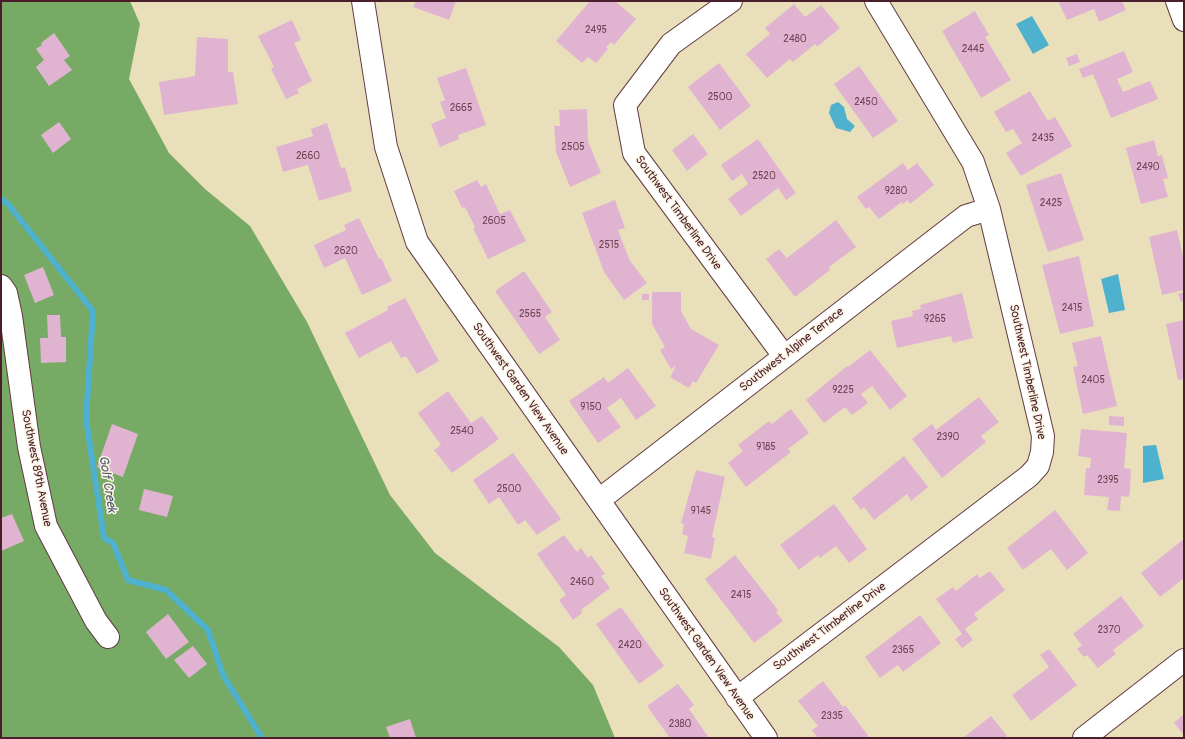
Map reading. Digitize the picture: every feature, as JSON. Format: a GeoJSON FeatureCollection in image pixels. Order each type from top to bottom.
{"type":"FeatureCollection","features":[{"type":"Feature","properties":{"kind":"street","name":"Southwest Garden View Avenue"},"geometry":{"type":"LineString","coordinates":[[363,1],[386,147],[417,242],[766,738]]}},
{"type":"Feature","properties":{"kind":"street","name":"Southwest Timberline Drive"},"geometry":{"type":"LineString","coordinates":[[731,1],[671,44],[626,105],[634,153],[784,356]]}},
{"type":"Feature","properties":{"kind":"street","name":"Southwest Timberline Drive"},"geometry":{"type":"LineString","coordinates":[[737,698],[1029,476],[1038,466],[1042,452],[1043,436],[989,208],[973,162],[876,1]]}},
{"type":"Feature","properties":{"kind":"street"},"geometry":{"type":"LineString","coordinates":[[1177,1],[1184,20]]}},
{"type":"Feature","properties":{"kind":"street","name":"Southwest Alpine Terrace"},"geometry":{"type":"LineString","coordinates":[[599,500],[966,216],[989,208]]}},
{"type":"Feature","properties":{"kind":"street","name":"Southwest 89th Avenue"},"geometry":{"type":"LineString","coordinates":[[1,286],[6,293],[11,316],[29,447],[46,526],[96,621],[108,637]]}},
{"type":"Feature","properties":{"kind":"street"},"geometry":{"type":"LineString","coordinates":[[1084,738],[1184,660]]}},
{"type":"Feature","properties":{"kind":"green space"},"geometry":{"type":"Polygon","coordinates":[[[1,1],[130,1],[140,24],[129,79],[169,153],[205,189],[250,226],[307,322],[390,495],[435,553],[559,647],[593,685],[615,738],[1,738],[1,1]]]}},
{"type":"Feature","properties":{"kind":"water"},"geometry":{"type":"Polygon","coordinates":[[[1032,16],[1049,45],[1033,54],[1016,24],[1032,16]]]}},
{"type":"Feature","properties":{"kind":"water"},"geometry":{"type":"Polygon","coordinates":[[[838,102],[844,107],[847,119],[855,126],[850,132],[836,128],[829,113],[831,105],[838,102]]]}},
{"type":"Feature","properties":{"kind":"water"},"geometry":{"type":"Polygon","coordinates":[[[1118,274],[1125,310],[1109,313],[1101,279],[1118,274]]]}},
{"type":"Feature","properties":{"kind":"water"},"geometry":{"type":"Polygon","coordinates":[[[1156,445],[1164,479],[1143,483],[1143,446],[1156,445]]]}},
{"type":"Feature","properties":{"kind":"building"},"geometry":{"type":"Polygon","coordinates":[[[416,1],[456,1],[449,20],[413,7],[416,1]]]}},
{"type":"Feature","properties":{"kind":"building"},"geometry":{"type":"Polygon","coordinates":[[[590,1],[615,1],[636,19],[614,45],[611,42],[606,47],[608,49],[596,63],[588,57],[582,63],[556,41],[590,1]]]}},
{"type":"Feature","properties":{"kind":"building"},"geometry":{"type":"Polygon","coordinates":[[[1058,1],[1122,1],[1126,10],[1099,22],[1094,9],[1067,20],[1058,1]]]}},
{"type":"Feature","properties":{"kind":"building"},"geometry":{"type":"Polygon","coordinates":[[[794,4],[805,17],[821,5],[840,28],[817,47],[815,44],[793,62],[790,59],[767,78],[746,54],[770,34],[765,28],[794,4]]]}},
{"type":"Feature","properties":{"kind":"building"},"geometry":{"type":"Polygon","coordinates":[[[975,11],[989,35],[985,37],[1011,80],[981,98],[942,31],[975,11]]]}},
{"type":"Feature","properties":{"kind":"building"},"geometry":{"type":"Polygon","coordinates":[[[292,20],[301,40],[294,43],[312,81],[297,89],[299,93],[286,99],[271,69],[274,67],[258,36],[292,20]]]}},
{"type":"Feature","properties":{"kind":"building"},"geometry":{"type":"Polygon","coordinates":[[[54,33],[70,56],[64,60],[72,70],[49,86],[36,67],[44,60],[36,49],[54,33]]]}},
{"type":"Feature","properties":{"kind":"building"},"geometry":{"type":"Polygon","coordinates":[[[197,37],[228,39],[228,72],[233,72],[238,104],[164,115],[159,82],[195,76],[197,37]]]}},
{"type":"Feature","properties":{"kind":"building"},"geometry":{"type":"Polygon","coordinates":[[[1124,51],[1133,72],[1117,79],[1123,92],[1150,81],[1158,99],[1111,118],[1093,74],[1083,78],[1079,69],[1124,51]]]}},
{"type":"Feature","properties":{"kind":"building"},"geometry":{"type":"Polygon","coordinates":[[[1077,54],[1080,62],[1069,66],[1066,58],[1077,54]]]}},
{"type":"Feature","properties":{"kind":"building"},"geometry":{"type":"Polygon","coordinates":[[[719,63],[751,106],[720,130],[688,87],[719,63]]]}},
{"type":"Feature","properties":{"kind":"building"},"geometry":{"type":"Polygon","coordinates":[[[859,66],[898,121],[873,138],[834,84],[859,66]]]}},
{"type":"Feature","properties":{"kind":"building"},"geometry":{"type":"Polygon","coordinates":[[[466,68],[486,125],[458,135],[459,139],[440,147],[431,124],[446,118],[440,102],[445,100],[437,78],[466,68]]]}},
{"type":"Feature","properties":{"kind":"building"},"geometry":{"type":"Polygon","coordinates":[[[1030,91],[1048,121],[1055,117],[1072,146],[1021,176],[1006,153],[1022,143],[1013,129],[1006,132],[994,112],[1030,91]]]}},
{"type":"Feature","properties":{"kind":"building"},"geometry":{"type":"Polygon","coordinates":[[[587,109],[588,141],[601,173],[570,187],[556,152],[554,126],[560,126],[559,110],[587,109]]]}},
{"type":"Feature","properties":{"kind":"building"},"geometry":{"type":"Polygon","coordinates":[[[59,122],[71,139],[53,153],[41,135],[59,122]]]}},
{"type":"Feature","properties":{"kind":"building"},"geometry":{"type":"Polygon","coordinates":[[[327,123],[341,168],[345,167],[352,191],[319,201],[308,165],[283,172],[276,147],[313,136],[311,129],[327,123]]]}},
{"type":"Feature","properties":{"kind":"building"},"geometry":{"type":"Polygon","coordinates":[[[693,134],[708,154],[687,171],[672,150],[693,134]]]}},
{"type":"Feature","properties":{"kind":"building"},"geometry":{"type":"Polygon","coordinates":[[[758,139],[796,193],[786,200],[778,188],[741,216],[728,199],[748,184],[742,174],[732,181],[721,165],[758,139]]]}},
{"type":"Feature","properties":{"kind":"building"},"geometry":{"type":"Polygon","coordinates":[[[1154,140],[1158,156],[1162,155],[1168,178],[1163,179],[1168,197],[1141,204],[1126,148],[1154,140]]]}},
{"type":"Feature","properties":{"kind":"building"},"geometry":{"type":"Polygon","coordinates":[[[903,163],[908,170],[917,163],[934,185],[910,204],[908,200],[903,204],[902,202],[879,219],[869,207],[866,209],[857,197],[903,163]]]}},
{"type":"Feature","properties":{"kind":"building"},"geometry":{"type":"Polygon","coordinates":[[[1061,173],[1084,240],[1048,252],[1026,185],[1061,173]]]}},
{"type":"Feature","properties":{"kind":"building"},"geometry":{"type":"Polygon","coordinates":[[[477,180],[481,187],[486,184],[500,214],[510,210],[526,241],[488,259],[465,207],[462,208],[454,191],[477,180]]]}},
{"type":"Feature","properties":{"kind":"building"},"geometry":{"type":"Polygon","coordinates":[[[615,200],[625,228],[618,230],[630,261],[647,283],[624,300],[604,272],[582,213],[615,200]]]}},
{"type":"Feature","properties":{"kind":"building"},"geometry":{"type":"Polygon","coordinates":[[[359,218],[379,259],[381,258],[392,281],[362,295],[345,258],[324,268],[314,245],[346,230],[344,225],[359,218]]]}},
{"type":"Feature","properties":{"kind":"building"},"geometry":{"type":"Polygon","coordinates":[[[836,220],[856,247],[829,267],[830,270],[795,297],[766,259],[779,249],[787,258],[836,220]]]}},
{"type":"Feature","properties":{"kind":"building"},"geometry":{"type":"Polygon","coordinates":[[[1177,230],[1184,261],[1184,290],[1162,295],[1149,237],[1177,230]]]}},
{"type":"Feature","properties":{"kind":"building"},"geometry":{"type":"Polygon","coordinates":[[[1079,256],[1094,326],[1060,334],[1042,265],[1079,256]]]}},
{"type":"Feature","properties":{"kind":"building"},"geometry":{"type":"Polygon","coordinates":[[[43,267],[54,295],[35,303],[24,275],[43,267]]]}},
{"type":"Feature","properties":{"kind":"building"},"geometry":{"type":"Polygon","coordinates":[[[524,271],[552,312],[545,317],[560,340],[539,354],[495,291],[524,271]]]}},
{"type":"Feature","properties":{"kind":"building"},"geometry":{"type":"Polygon","coordinates":[[[652,292],[681,292],[681,311],[691,329],[719,345],[696,383],[693,381],[689,388],[670,377],[676,366],[671,369],[660,350],[665,347],[652,324],[652,292]]]}},
{"type":"Feature","properties":{"kind":"building"},"geometry":{"type":"Polygon","coordinates":[[[1184,292],[1184,301],[1181,302],[1178,294],[1184,292]]]}},
{"type":"Feature","properties":{"kind":"building"},"geometry":{"type":"Polygon","coordinates":[[[962,293],[973,338],[953,343],[951,336],[897,348],[891,321],[913,316],[912,311],[921,309],[920,305],[962,293]]]}},
{"type":"Feature","properties":{"kind":"building"},"geometry":{"type":"Polygon","coordinates":[[[642,294],[649,294],[649,300],[642,300],[642,294]]]}},
{"type":"Feature","properties":{"kind":"building"},"geometry":{"type":"Polygon","coordinates":[[[405,298],[439,361],[417,374],[406,356],[401,358],[391,341],[359,358],[345,333],[388,310],[387,307],[405,298]]]}},
{"type":"Feature","properties":{"kind":"building"},"geometry":{"type":"Polygon","coordinates":[[[47,315],[60,315],[61,337],[66,337],[66,362],[41,363],[40,338],[48,338],[47,315]]]}},
{"type":"Feature","properties":{"kind":"building"},"geometry":{"type":"Polygon","coordinates":[[[1184,320],[1184,379],[1178,380],[1166,324],[1184,320]]]}},
{"type":"Feature","properties":{"kind":"building"},"geometry":{"type":"Polygon","coordinates":[[[1101,336],[1117,406],[1083,414],[1073,367],[1078,366],[1072,343],[1101,336]]]}},
{"type":"Feature","properties":{"kind":"building"},"geometry":{"type":"Polygon","coordinates":[[[870,350],[907,396],[890,410],[872,386],[861,394],[868,403],[852,415],[845,407],[824,423],[806,400],[847,366],[848,367],[870,350]]]}},
{"type":"Feature","properties":{"kind":"building"},"geometry":{"type":"Polygon","coordinates":[[[628,368],[656,406],[636,420],[621,398],[607,408],[621,427],[598,443],[569,401],[604,377],[608,383],[628,368]]]}},
{"type":"Feature","properties":{"kind":"building"},"geometry":{"type":"Polygon","coordinates":[[[448,391],[471,423],[482,416],[499,439],[452,473],[434,450],[441,445],[418,413],[448,391]]]}},
{"type":"Feature","properties":{"kind":"building"},"geometry":{"type":"Polygon","coordinates":[[[979,397],[999,422],[981,436],[986,442],[942,478],[912,439],[932,424],[936,430],[979,397]]]}},
{"type":"Feature","properties":{"kind":"building"},"geometry":{"type":"Polygon","coordinates":[[[791,409],[809,433],[788,449],[791,452],[746,487],[728,463],[743,451],[738,445],[769,421],[772,424],[791,409]]]}},
{"type":"Feature","properties":{"kind":"building"},"geometry":{"type":"Polygon","coordinates":[[[1109,416],[1124,417],[1124,426],[1109,425],[1109,416]]]}},
{"type":"Feature","properties":{"kind":"building"},"geometry":{"type":"Polygon","coordinates":[[[112,424],[138,434],[123,477],[97,467],[112,424]]]}},
{"type":"Feature","properties":{"kind":"building"},"geometry":{"type":"Polygon","coordinates":[[[1081,429],[1127,433],[1124,468],[1131,469],[1130,490],[1129,497],[1121,496],[1120,511],[1107,510],[1109,497],[1084,495],[1086,468],[1090,468],[1091,458],[1078,456],[1081,429]]]}},
{"type":"Feature","properties":{"kind":"building"},"geometry":{"type":"Polygon","coordinates":[[[513,453],[561,519],[537,535],[525,520],[518,525],[499,497],[489,504],[473,480],[513,453]]]}},
{"type":"Feature","properties":{"kind":"building"},"geometry":{"type":"Polygon","coordinates":[[[904,456],[928,487],[911,501],[907,494],[874,520],[864,507],[861,510],[852,498],[904,456]]]}},
{"type":"Feature","properties":{"kind":"building"},"geometry":{"type":"Polygon","coordinates":[[[696,470],[725,477],[712,537],[715,538],[711,559],[684,553],[688,536],[682,534],[684,524],[681,523],[696,470]]]}},
{"type":"Feature","properties":{"kind":"building"},"geometry":{"type":"Polygon","coordinates":[[[144,489],[173,496],[167,517],[139,510],[144,489]]]}},
{"type":"Feature","properties":{"kind":"building"},"geometry":{"type":"Polygon","coordinates":[[[834,504],[867,549],[849,563],[836,546],[820,558],[818,555],[799,570],[780,545],[834,504]]]}},
{"type":"Feature","properties":{"kind":"building"},"geometry":{"type":"Polygon","coordinates":[[[1055,510],[1088,553],[1067,570],[1051,549],[1023,570],[1007,548],[1055,510]]]}},
{"type":"Feature","properties":{"kind":"building"},"geometry":{"type":"Polygon","coordinates":[[[12,514],[24,541],[1,551],[1,518],[12,514]]]}},
{"type":"Feature","properties":{"kind":"building"},"geometry":{"type":"Polygon","coordinates":[[[564,535],[577,552],[581,548],[588,558],[591,555],[605,574],[601,576],[610,588],[581,610],[582,613],[573,620],[559,600],[566,595],[537,554],[564,535]]]}},
{"type":"Feature","properties":{"kind":"building"},"geometry":{"type":"Polygon","coordinates":[[[1184,539],[1184,578],[1160,597],[1141,573],[1184,539]]]}},
{"type":"Feature","properties":{"kind":"building"},"geometry":{"type":"Polygon","coordinates":[[[735,555],[778,610],[776,612],[783,621],[754,643],[705,579],[735,555]]]}},
{"type":"Feature","properties":{"kind":"building"},"geometry":{"type":"Polygon","coordinates":[[[990,571],[1005,590],[974,614],[978,619],[965,629],[973,640],[962,648],[955,639],[962,634],[936,599],[953,587],[956,591],[977,574],[980,578],[990,571]]]}},
{"type":"Feature","properties":{"kind":"building"},"geometry":{"type":"Polygon","coordinates":[[[1121,596],[1144,626],[1113,650],[1116,654],[1098,668],[1087,655],[1084,657],[1077,649],[1082,645],[1073,634],[1121,596]]]}},
{"type":"Feature","properties":{"kind":"building"},"geometry":{"type":"Polygon","coordinates":[[[621,607],[664,666],[639,684],[596,624],[621,607]]]}},
{"type":"Feature","properties":{"kind":"building"},"geometry":{"type":"Polygon","coordinates":[[[168,614],[189,642],[166,659],[146,632],[168,614]]]}},
{"type":"Feature","properties":{"kind":"building"},"geometry":{"type":"Polygon","coordinates":[[[920,615],[941,643],[903,672],[898,665],[880,678],[865,657],[920,615]]]}},
{"type":"Feature","properties":{"kind":"building"},"geometry":{"type":"Polygon","coordinates":[[[193,646],[207,664],[189,678],[174,660],[193,646]]]}},
{"type":"Feature","properties":{"kind":"building"},"geometry":{"type":"Polygon","coordinates":[[[1049,649],[1077,685],[1031,721],[1012,695],[1049,667],[1040,655],[1049,649]]]}},
{"type":"Feature","properties":{"kind":"building"},"geometry":{"type":"Polygon","coordinates":[[[823,681],[843,707],[845,705],[870,738],[818,738],[812,730],[818,726],[798,701],[823,681]]]}},
{"type":"Feature","properties":{"kind":"building"},"geometry":{"type":"Polygon","coordinates":[[[678,684],[694,705],[689,709],[709,738],[670,738],[647,706],[678,684]]]}},
{"type":"Feature","properties":{"kind":"building"},"geometry":{"type":"Polygon","coordinates":[[[1184,714],[1184,735],[1174,723],[1184,714]]]}},
{"type":"Feature","properties":{"kind":"building"},"geometry":{"type":"Polygon","coordinates":[[[991,716],[1007,736],[1004,738],[963,738],[991,716]]]}},
{"type":"Feature","properties":{"kind":"building"},"geometry":{"type":"Polygon","coordinates":[[[410,719],[416,738],[390,738],[386,727],[410,719]]]}},
{"type":"Feature","properties":{"kind":"waterway","name":"Golf Creek"},"geometry":{"type":"LineString","coordinates":[[1,199],[8,204],[93,311],[86,419],[104,538],[113,543],[128,580],[166,590],[208,630],[223,675],[262,738]]}}]}
